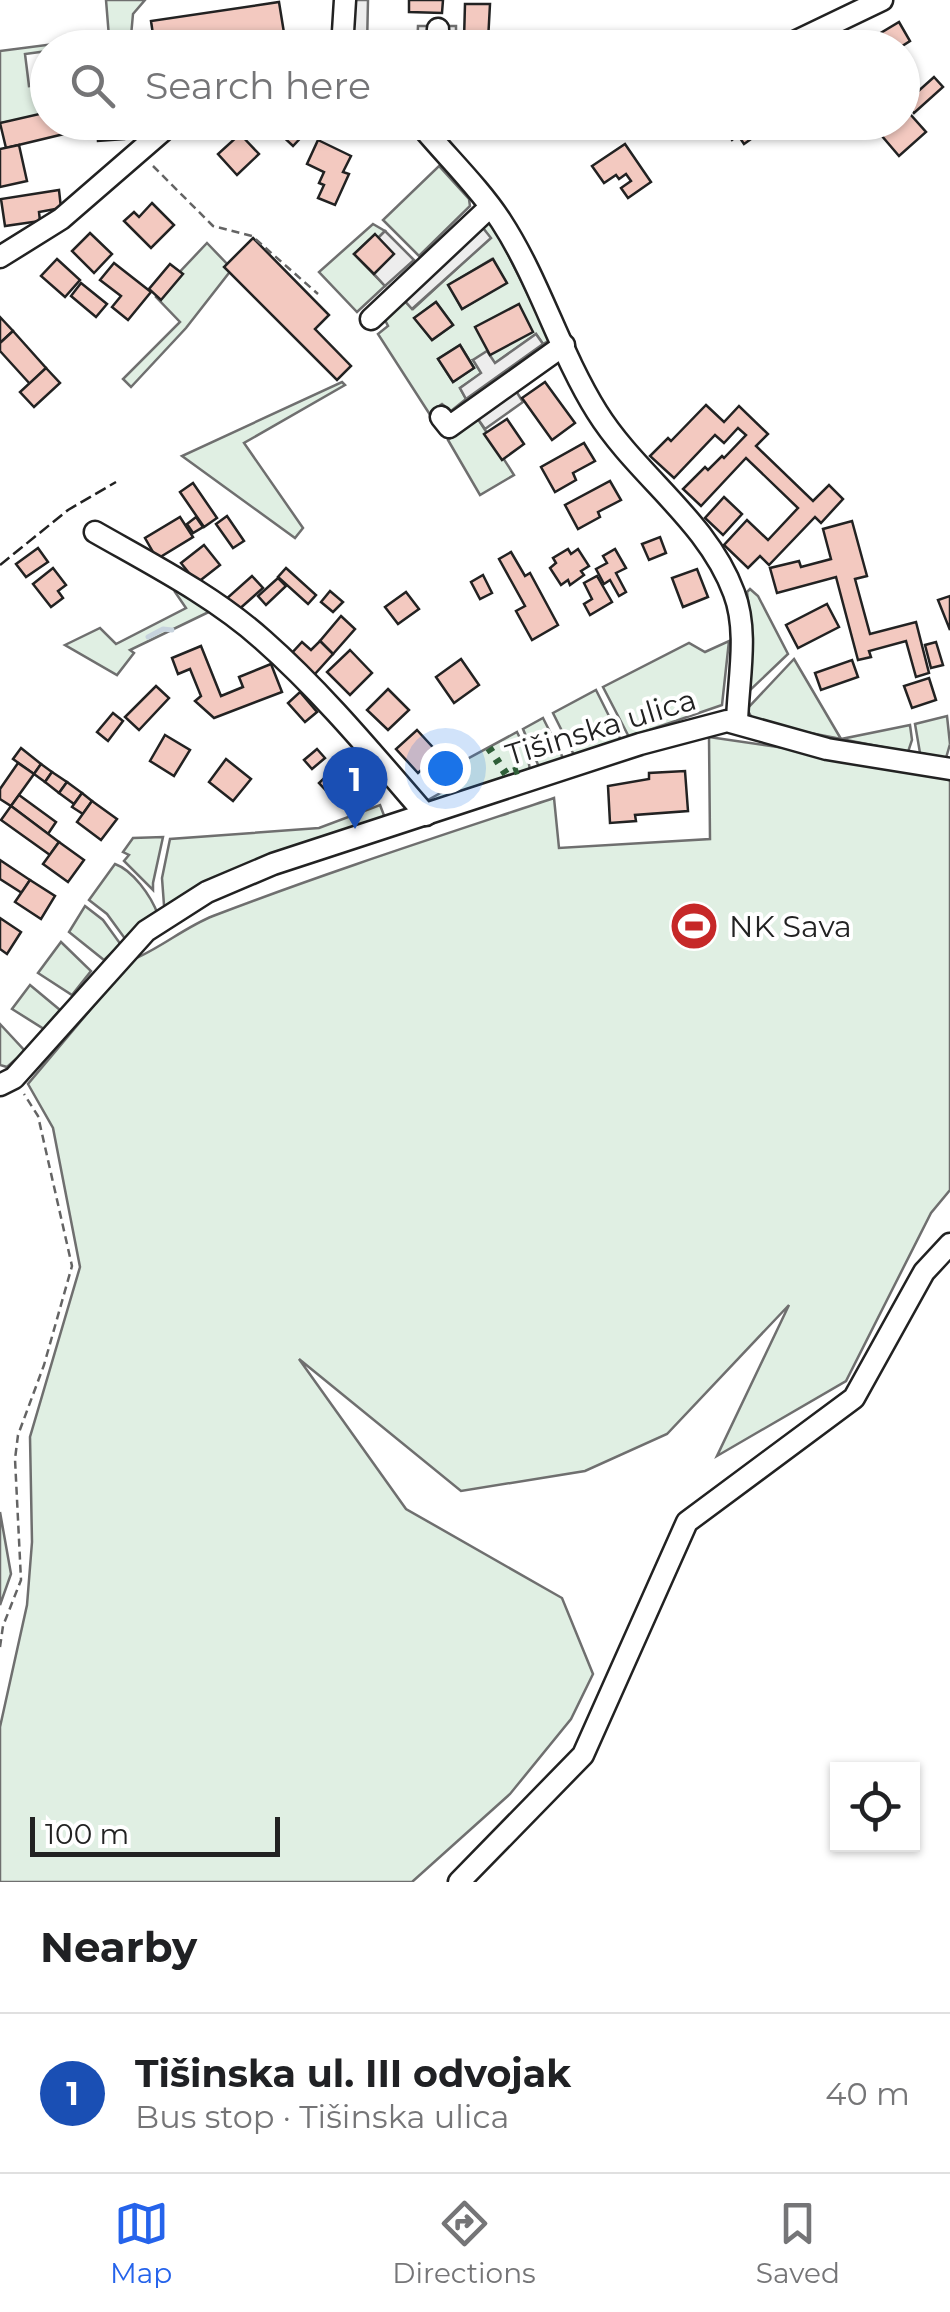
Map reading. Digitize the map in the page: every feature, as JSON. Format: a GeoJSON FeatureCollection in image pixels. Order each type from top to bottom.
{"type":"FeatureCollection","features":[{"type":"Feature","properties":{"kind":"street"},"geometry":{"type":"LineString","coordinates":[[343,30],[345,0]]}},
{"type":"Feature","properties":{"kind":"street"},"geometry":{"type":"LineString","coordinates":[[820,30],[882,0]]}},
{"type":"Feature","properties":{"kind":"street"},"geometry":{"type":"LineString","coordinates":[[0,257],[61,220],[152,140]]}},
{"type":"Feature","properties":{"kind":"street"},"geometry":{"type":"LineString","coordinates":[[433,140],[490,206],[522,258],[597,413],[699,534],[735,594],[740,629],[737,722]]}},
{"type":"Feature","properties":{"kind":"street"},"geometry":{"type":"LineString","coordinates":[[371,320],[490,206]]}},
{"type":"Feature","properties":{"kind":"street"},"geometry":{"type":"LineString","coordinates":[[441,417],[449,427],[564,345]]}},
{"type":"Feature","properties":{"kind":"street"},"geometry":{"type":"LineString","coordinates":[[94,532],[213,603],[262,638],[426,815]]}},
{"type":"Feature","properties":{"kind":"street","name":"Tišinska ulica"},"geometry":{"type":"LineString","coordinates":[[7,1082],[146,931],[208,892],[273,864],[718,722],[737,722],[827,750],[950,769]]}},
{"type":"Feature","properties":{"kind":"street"},"geometry":{"type":"LineString","coordinates":[[460,1882],[584,1755],[687,1522],[854,1398],[924,1272],[950,1244]]}},
{"type":"Feature","properties":{"kind":"path"},"geometry":{"type":"LineString","coordinates":[[138,152],[213,226],[252,236],[318,294]]}},
{"type":"Feature","properties":{"kind":"path"},"geometry":{"type":"LineString","coordinates":[[0,1646],[3,1626],[21,1580],[14,1459],[18,1435],[49,1350],[72,1266],[38,1116],[7,1082]]}},
{"type":"Feature","properties":{"kind":"green space"},"geometry":{"type":"Polygon","coordinates":[[[106,0],[145,0],[133,14],[132,30],[108,30],[106,0]]]}},
{"type":"Feature","properties":{"kind":"green space"},"geometry":{"type":"Polygon","coordinates":[[[30,47],[30,53],[25,54],[30,119],[0,123],[0,51],[30,47]]]}},
{"type":"Feature","properties":{"kind":"green space"},"geometry":{"type":"Polygon","coordinates":[[[439,166],[469,199],[470,206],[419,256],[383,220],[439,166]]]}},
{"type":"Feature","properties":{"kind":"green space"},"geometry":{"type":"Polygon","coordinates":[[[489,223],[494,226],[550,340],[543,344],[536,334],[494,364],[490,359],[473,360],[482,373],[460,388],[466,399],[451,411],[442,404],[432,411],[445,438],[378,334],[388,326],[384,318],[404,300],[413,309],[490,238],[483,228],[489,223]],[[492,259],[449,285],[462,309],[506,282],[492,259]],[[436,302],[415,318],[432,340],[453,325],[436,302]],[[460,345],[438,359],[453,382],[474,368],[460,345]]]}},
{"type":"Feature","properties":{"kind":"green space"},"geometry":{"type":"Polygon","coordinates":[[[373,224],[385,231],[354,254],[385,286],[357,312],[319,272],[373,224]]]}},
{"type":"Feature","properties":{"kind":"green space"},"geometry":{"type":"Polygon","coordinates":[[[207,243],[232,269],[186,328],[131,387],[123,379],[180,322],[156,297],[207,243]]]}},
{"type":"Feature","properties":{"kind":"green space"},"geometry":{"type":"Polygon","coordinates":[[[342,382],[345,385],[244,443],[303,528],[295,538],[182,456],[342,382]]]}},
{"type":"Feature","properties":{"kind":"green space"},"geometry":{"type":"Polygon","coordinates":[[[478,419],[514,475],[480,495],[448,440],[478,419]]]}},
{"type":"Feature","properties":{"kind":"green space"},"geometry":{"type":"Polygon","coordinates":[[[183,588],[215,609],[130,650],[134,653],[117,675],[65,645],[100,628],[116,644],[186,608],[175,592],[183,588]]]}},
{"type":"Feature","properties":{"kind":"green space"},"geometry":{"type":"Polygon","coordinates":[[[750,589],[758,596],[788,654],[746,694],[750,620],[747,592],[750,589]]]}},
{"type":"Feature","properties":{"kind":"green space"},"geometry":{"type":"Polygon","coordinates":[[[729,641],[722,705],[629,737],[603,687],[689,643],[705,652],[729,641]]]}},
{"type":"Feature","properties":{"kind":"green space"},"geometry":{"type":"Polygon","coordinates":[[[794,659],[841,739],[764,724],[752,718],[747,709],[794,659]]]}},
{"type":"Feature","properties":{"kind":"green space"},"geometry":{"type":"Polygon","coordinates":[[[596,690],[621,740],[574,755],[553,713],[596,690]]]}},
{"type":"Feature","properties":{"kind":"green space"},"geometry":{"type":"Polygon","coordinates":[[[947,716],[950,744],[946,758],[920,753],[915,724],[947,716]]]}},
{"type":"Feature","properties":{"kind":"green space"},"geometry":{"type":"Polygon","coordinates":[[[543,718],[562,756],[561,760],[539,767],[523,729],[543,718]]]}},
{"type":"Feature","properties":{"kind":"green space"},"geometry":{"type":"Polygon","coordinates":[[[910,725],[912,740],[908,752],[841,739],[910,725]]]}},
{"type":"Feature","properties":{"kind":"green space"},"geometry":{"type":"Polygon","coordinates":[[[517,732],[530,770],[434,802],[430,799],[442,792],[432,778],[517,732]]]}},
{"type":"Feature","properties":{"kind":"green space"},"geometry":{"type":"Polygon","coordinates":[[[709,737],[950,772],[950,1190],[931,1213],[846,1381],[717,1456],[789,1305],[667,1434],[585,1471],[461,1491],[299,1359],[406,1509],[562,1598],[593,1674],[571,1719],[510,1794],[412,1882],[0,1882],[0,1727],[27,1605],[32,1542],[30,1437],[80,1267],[53,1128],[28,1084],[132,960],[203,921],[298,885],[554,798],[559,848],[710,839],[709,737]]]}},
{"type":"Feature","properties":{"kind":"green space"},"geometry":{"type":"Polygon","coordinates":[[[380,805],[385,818],[164,905],[162,878],[170,839],[319,828],[380,805]]]}},
{"type":"Feature","properties":{"kind":"green space"},"geometry":{"type":"Polygon","coordinates":[[[163,837],[153,890],[124,861],[129,855],[123,852],[133,838],[163,837]]]}},
{"type":"Feature","properties":{"kind":"green space"},"geometry":{"type":"Polygon","coordinates":[[[115,864],[140,884],[158,915],[126,940],[107,914],[89,900],[115,864]]]}},
{"type":"Feature","properties":{"kind":"green space"},"geometry":{"type":"Polygon","coordinates":[[[85,906],[103,920],[119,942],[104,960],[69,932],[85,906]]]}},
{"type":"Feature","properties":{"kind":"green space"},"geometry":{"type":"Polygon","coordinates":[[[61,942],[91,971],[72,995],[38,973],[61,942]]]}},
{"type":"Feature","properties":{"kind":"green space"},"geometry":{"type":"Polygon","coordinates":[[[30,985],[60,1010],[44,1029],[12,1009],[30,985]]]}},
{"type":"Feature","properties":{"kind":"green space"},"geometry":{"type":"Polygon","coordinates":[[[0,1024],[25,1051],[7,1067],[0,1065],[0,1024]]]}},
{"type":"Feature","properties":{"kind":"green space"},"geometry":{"type":"Polygon","coordinates":[[[0,1512],[11,1574],[0,1605],[0,1512]]]}},
{"type":"Feature","properties":{"kind":"shaded area"},"geometry":{"type":"Polygon","coordinates":[[[354,0],[368,0],[367,30],[353,30],[354,0]]]}},
{"type":"Feature","properties":{"kind":"shaded area"},"geometry":{"type":"Polygon","coordinates":[[[418,26],[456,26],[456,30],[418,30],[418,26]]]}},
{"type":"Feature","properties":{"kind":"shaded area"},"geometry":{"type":"Polygon","coordinates":[[[483,228],[491,238],[412,309],[404,300],[483,228]]]}},
{"type":"Feature","properties":{"kind":"shaded area"},"geometry":{"type":"Polygon","coordinates":[[[385,231],[414,260],[385,286],[374,274],[393,254],[378,238],[385,231]]]}},
{"type":"Feature","properties":{"kind":"shaded area"},"geometry":{"type":"Polygon","coordinates":[[[536,334],[543,344],[466,399],[460,388],[481,373],[473,360],[487,351],[495,363],[536,334]]]}},
{"type":"Feature","properties":{"kind":"shaded area"},"geometry":{"type":"Polygon","coordinates":[[[516,391],[523,402],[485,429],[478,419],[516,391]]]}},
{"type":"Feature","properties":{"kind":"building"},"geometry":{"type":"Polygon","coordinates":[[[409,0],[443,0],[442,13],[409,12],[409,0]]]}},
{"type":"Feature","properties":{"kind":"building"},"geometry":{"type":"Polygon","coordinates":[[[279,2],[284,30],[152,30],[151,21],[279,2]]]}},
{"type":"Feature","properties":{"kind":"building"},"geometry":{"type":"Polygon","coordinates":[[[465,4],[490,4],[489,30],[464,30],[465,4]]]}},
{"type":"Feature","properties":{"kind":"building"},"geometry":{"type":"Polygon","coordinates":[[[899,22],[904,30],[886,30],[899,22]]]}},
{"type":"Feature","properties":{"kind":"building"},"geometry":{"type":"Polygon","coordinates":[[[934,77],[943,87],[920,108],[920,90],[934,77]]]}},
{"type":"Feature","properties":{"kind":"building"},"geometry":{"type":"Polygon","coordinates":[[[30,116],[30,140],[39,140],[6,148],[0,123],[30,116]]]}},
{"type":"Feature","properties":{"kind":"building"},"geometry":{"type":"Polygon","coordinates":[[[233,140],[246,140],[259,154],[237,175],[218,154],[233,140]]]}},
{"type":"Feature","properties":{"kind":"building"},"geometry":{"type":"Polygon","coordinates":[[[318,140],[351,156],[343,172],[349,174],[335,205],[318,198],[324,172],[307,164],[318,140]]]}},
{"type":"Feature","properties":{"kind":"building"},"geometry":{"type":"Polygon","coordinates":[[[885,140],[917,140],[899,156],[885,140]]]}},
{"type":"Feature","properties":{"kind":"building"},"geometry":{"type":"Polygon","coordinates":[[[625,144],[651,182],[628,198],[621,188],[631,181],[626,174],[604,183],[592,166],[625,144]]]}},
{"type":"Feature","properties":{"kind":"building"},"geometry":{"type":"Polygon","coordinates":[[[19,145],[27,181],[0,187],[0,149],[19,145]]]}},
{"type":"Feature","properties":{"kind":"building"},"geometry":{"type":"Polygon","coordinates":[[[59,190],[61,208],[39,212],[40,221],[5,226],[1,199],[59,190]]]}},
{"type":"Feature","properties":{"kind":"building"},"geometry":{"type":"Polygon","coordinates":[[[152,203],[174,225],[151,248],[124,221],[134,212],[139,217],[152,203]]]}},
{"type":"Feature","properties":{"kind":"building"},"geometry":{"type":"Polygon","coordinates":[[[90,233],[112,254],[94,273],[72,251],[90,233]]]}},
{"type":"Feature","properties":{"kind":"building"},"geometry":{"type":"Polygon","coordinates":[[[375,234],[394,254],[374,274],[354,254],[375,234]]]}},
{"type":"Feature","properties":{"kind":"building"},"geometry":{"type":"Polygon","coordinates":[[[253,238],[329,315],[315,329],[351,366],[337,380],[224,267],[253,238]]]}},
{"type":"Feature","properties":{"kind":"building"},"geometry":{"type":"Polygon","coordinates":[[[57,259],[80,280],[65,297],[41,276],[57,259]]]}},
{"type":"Feature","properties":{"kind":"building"},"geometry":{"type":"Polygon","coordinates":[[[493,259],[507,283],[462,309],[448,285],[493,259]]]}},
{"type":"Feature","properties":{"kind":"building"},"geometry":{"type":"Polygon","coordinates":[[[114,263],[151,292],[128,320],[112,307],[121,296],[100,280],[114,263]]]}},
{"type":"Feature","properties":{"kind":"building"},"geometry":{"type":"Polygon","coordinates":[[[170,264],[183,274],[161,300],[149,289],[170,264]]]}},
{"type":"Feature","properties":{"kind":"building"},"geometry":{"type":"Polygon","coordinates":[[[81,283],[107,304],[96,317],[71,296],[81,283]]]}},
{"type":"Feature","properties":{"kind":"building"},"geometry":{"type":"Polygon","coordinates":[[[436,302],[453,325],[432,340],[414,318],[436,302]]]}},
{"type":"Feature","properties":{"kind":"building"},"geometry":{"type":"Polygon","coordinates":[[[519,304],[533,332],[490,355],[475,327],[519,304]]]}},
{"type":"Feature","properties":{"kind":"building"},"geometry":{"type":"Polygon","coordinates":[[[0,317],[13,331],[0,343],[0,317]]]}},
{"type":"Feature","properties":{"kind":"building"},"geometry":{"type":"Polygon","coordinates":[[[13,331],[46,368],[30,384],[0,351],[0,343],[13,331]]]}},
{"type":"Feature","properties":{"kind":"building"},"geometry":{"type":"Polygon","coordinates":[[[460,345],[474,368],[453,382],[438,359],[460,345]]]}},
{"type":"Feature","properties":{"kind":"building"},"geometry":{"type":"Polygon","coordinates":[[[46,368],[60,383],[34,407],[20,392],[46,368]]]}},
{"type":"Feature","properties":{"kind":"building"},"geometry":{"type":"Polygon","coordinates":[[[545,382],[575,423],[552,440],[522,398],[545,382]]]}},
{"type":"Feature","properties":{"kind":"building"},"geometry":{"type":"Polygon","coordinates":[[[706,405],[724,422],[739,406],[768,434],[756,446],[813,501],[829,485],[843,499],[821,523],[815,517],[769,565],[760,556],[748,568],[724,545],[747,520],[768,540],[798,508],[746,458],[701,506],[683,489],[705,467],[708,470],[724,458],[746,435],[738,428],[724,443],[715,435],[674,478],[650,456],[668,438],[671,441],[706,405]]]}},
{"type":"Feature","properties":{"kind":"building"},"geometry":{"type":"Polygon","coordinates":[[[507,419],[524,444],[502,460],[484,434],[507,419]]]}},
{"type":"Feature","properties":{"kind":"building"},"geometry":{"type":"Polygon","coordinates":[[[584,443],[595,461],[573,473],[576,480],[555,492],[541,467],[584,443]]]}},
{"type":"Feature","properties":{"kind":"building"},"geometry":{"type":"Polygon","coordinates":[[[610,481],[621,500],[578,529],[565,505],[610,481]]]}},
{"type":"Feature","properties":{"kind":"building"},"geometry":{"type":"Polygon","coordinates":[[[193,483],[217,518],[204,527],[180,492],[193,483]]]}},
{"type":"Feature","properties":{"kind":"building"},"geometry":{"type":"Polygon","coordinates":[[[724,497],[742,514],[723,535],[705,518],[724,497]]]}},
{"type":"Feature","properties":{"kind":"building"},"geometry":{"type":"Polygon","coordinates":[[[227,516],[244,541],[233,548],[216,524],[227,516]]]}},
{"type":"Feature","properties":{"kind":"building"},"geometry":{"type":"Polygon","coordinates":[[[180,517],[193,537],[157,559],[145,538],[180,517]]]}},
{"type":"Feature","properties":{"kind":"building"},"geometry":{"type":"Polygon","coordinates":[[[196,517],[203,527],[193,533],[187,524],[196,517]]]}},
{"type":"Feature","properties":{"kind":"building"},"geometry":{"type":"Polygon","coordinates":[[[852,521],[867,576],[855,579],[870,634],[916,622],[929,673],[916,677],[906,641],[869,651],[871,657],[858,660],[836,577],[777,593],[770,568],[799,561],[801,567],[831,559],[823,529],[852,521]]]}},
{"type":"Feature","properties":{"kind":"building"},"geometry":{"type":"Polygon","coordinates":[[[660,537],[666,553],[649,560],[642,544],[660,537]]]}},
{"type":"Feature","properties":{"kind":"building"},"geometry":{"type":"Polygon","coordinates":[[[204,545],[220,565],[197,583],[181,563],[204,545]]]}},
{"type":"Feature","properties":{"kind":"building"},"geometry":{"type":"Polygon","coordinates":[[[38,548],[48,562],[26,577],[16,564],[38,548]]]}},
{"type":"Feature","properties":{"kind":"building"},"geometry":{"type":"Polygon","coordinates":[[[568,549],[571,554],[578,549],[589,566],[570,585],[568,580],[561,585],[550,568],[556,563],[553,558],[568,549]]]}},
{"type":"Feature","properties":{"kind":"building"},"geometry":{"type":"Polygon","coordinates":[[[615,549],[626,568],[616,573],[626,592],[619,596],[610,580],[604,584],[596,569],[607,563],[603,556],[615,549]]]}},
{"type":"Feature","properties":{"kind":"building"},"geometry":{"type":"Polygon","coordinates":[[[511,552],[525,576],[530,573],[558,625],[532,640],[516,611],[525,606],[499,559],[511,552]]]}},
{"type":"Feature","properties":{"kind":"building"},"geometry":{"type":"Polygon","coordinates":[[[53,568],[66,585],[58,591],[63,598],[51,607],[33,584],[53,568]]]}},
{"type":"Feature","properties":{"kind":"building"},"geometry":{"type":"Polygon","coordinates":[[[286,568],[316,595],[308,604],[278,577],[286,568]]]}},
{"type":"Feature","properties":{"kind":"building"},"geometry":{"type":"Polygon","coordinates":[[[697,569],[708,597],[683,607],[672,578],[697,569]]]}},
{"type":"Feature","properties":{"kind":"building"},"geometry":{"type":"Polygon","coordinates":[[[483,575],[492,593],[480,599],[471,582],[483,575]]]}},
{"type":"Feature","properties":{"kind":"building"},"geometry":{"type":"Polygon","coordinates":[[[252,576],[263,588],[236,612],[225,600],[252,576]]]}},
{"type":"Feature","properties":{"kind":"building"},"geometry":{"type":"Polygon","coordinates":[[[597,576],[612,602],[590,615],[584,604],[592,599],[584,583],[597,576]]]}},
{"type":"Feature","properties":{"kind":"building"},"geometry":{"type":"Polygon","coordinates":[[[278,578],[286,586],[266,605],[258,596],[278,578]]]}},
{"type":"Feature","properties":{"kind":"building"},"geometry":{"type":"Polygon","coordinates":[[[330,591],[343,602],[333,612],[321,602],[330,591]]]}},
{"type":"Feature","properties":{"kind":"building"},"geometry":{"type":"Polygon","coordinates":[[[406,592],[419,609],[398,624],[385,607],[406,592]]]}},
{"type":"Feature","properties":{"kind":"building"},"geometry":{"type":"Polygon","coordinates":[[[950,596],[950,630],[938,600],[950,596]]]}},
{"type":"Feature","properties":{"kind":"building"},"geometry":{"type":"Polygon","coordinates":[[[827,604],[839,627],[798,648],[786,625],[827,604]]]}},
{"type":"Feature","properties":{"kind":"building"},"geometry":{"type":"Polygon","coordinates":[[[341,616],[355,629],[333,654],[320,641],[341,616]]]}},
{"type":"Feature","properties":{"kind":"building"},"geometry":{"type":"Polygon","coordinates":[[[320,641],[333,654],[314,675],[291,654],[302,642],[311,650],[320,641]]]}},
{"type":"Feature","properties":{"kind":"building"},"geometry":{"type":"Polygon","coordinates":[[[936,642],[943,665],[931,668],[925,645],[936,642]]]}},
{"type":"Feature","properties":{"kind":"building"},"geometry":{"type":"Polygon","coordinates":[[[201,646],[221,696],[243,687],[239,677],[271,664],[282,692],[214,718],[195,701],[201,696],[190,669],[178,674],[172,658],[201,646]]]}},
{"type":"Feature","properties":{"kind":"building"},"geometry":{"type":"Polygon","coordinates":[[[350,650],[372,673],[350,695],[327,672],[350,650]]]}},
{"type":"Feature","properties":{"kind":"building"},"geometry":{"type":"Polygon","coordinates":[[[461,659],[479,685],[454,703],[436,677],[461,659]]]}},
{"type":"Feature","properties":{"kind":"building"},"geometry":{"type":"Polygon","coordinates":[[[852,660],[858,677],[821,690],[815,673],[852,660]]]}},
{"type":"Feature","properties":{"kind":"building"},"geometry":{"type":"Polygon","coordinates":[[[929,678],[936,700],[912,708],[904,686],[929,678]]]}},
{"type":"Feature","properties":{"kind":"building"},"geometry":{"type":"Polygon","coordinates":[[[156,686],[169,698],[139,730],[125,717],[156,686]]]}},
{"type":"Feature","properties":{"kind":"building"},"geometry":{"type":"Polygon","coordinates":[[[388,689],[409,710],[388,730],[367,710],[388,689]]]}},
{"type":"Feature","properties":{"kind":"building"},"geometry":{"type":"Polygon","coordinates":[[[300,692],[317,712],[305,722],[288,703],[300,692]]]}},
{"type":"Feature","properties":{"kind":"building"},"geometry":{"type":"Polygon","coordinates":[[[113,713],[123,721],[108,741],[97,732],[113,713]]]}},
{"type":"Feature","properties":{"kind":"building"},"geometry":{"type":"Polygon","coordinates":[[[417,730],[439,754],[418,773],[396,749],[417,730]]]}},
{"type":"Feature","properties":{"kind":"building"},"geometry":{"type":"Polygon","coordinates":[[[165,735],[190,750],[174,776],[150,761],[165,735]]]}},
{"type":"Feature","properties":{"kind":"building"},"geometry":{"type":"Polygon","coordinates":[[[21,748],[41,764],[34,774],[13,759],[21,748]]]}},
{"type":"Feature","properties":{"kind":"building"},"geometry":{"type":"Polygon","coordinates":[[[317,749],[325,758],[312,769],[304,760],[317,749]]]}},
{"type":"Feature","properties":{"kind":"building"},"geometry":{"type":"Polygon","coordinates":[[[226,759],[251,779],[233,801],[209,782],[226,759]]]}},
{"type":"Feature","properties":{"kind":"building"},"geometry":{"type":"Polygon","coordinates":[[[18,763],[34,774],[11,806],[0,799],[0,789],[18,763]]]}},
{"type":"Feature","properties":{"kind":"building"},"geometry":{"type":"Polygon","coordinates":[[[41,764],[52,772],[45,782],[34,774],[41,764]]]}},
{"type":"Feature","properties":{"kind":"building"},"geometry":{"type":"Polygon","coordinates":[[[339,764],[354,781],[334,799],[319,783],[339,764]]]}},
{"type":"Feature","properties":{"kind":"building"},"geometry":{"type":"Polygon","coordinates":[[[685,771],[688,811],[635,815],[636,821],[610,823],[608,786],[649,779],[649,773],[685,771]]]}},
{"type":"Feature","properties":{"kind":"building"},"geometry":{"type":"Polygon","coordinates":[[[52,772],[67,782],[59,793],[45,782],[52,772]]]}},
{"type":"Feature","properties":{"kind":"building"},"geometry":{"type":"Polygon","coordinates":[[[67,782],[82,793],[74,804],[59,793],[67,782]]]}},
{"type":"Feature","properties":{"kind":"building"},"geometry":{"type":"Polygon","coordinates":[[[82,793],[92,801],[83,814],[72,807],[82,793]]]}},
{"type":"Feature","properties":{"kind":"building"},"geometry":{"type":"Polygon","coordinates":[[[19,795],[56,822],[48,834],[11,806],[19,795]]]}},
{"type":"Feature","properties":{"kind":"building"},"geometry":{"type":"Polygon","coordinates":[[[92,801],[117,819],[101,840],[77,822],[92,801]]]}},
{"type":"Feature","properties":{"kind":"building"},"geometry":{"type":"Polygon","coordinates":[[[11,806],[59,842],[50,855],[1,820],[11,806]]]}},
{"type":"Feature","properties":{"kind":"building"},"geometry":{"type":"Polygon","coordinates":[[[59,842],[84,860],[68,882],[43,864],[59,842]]]}},
{"type":"Feature","properties":{"kind":"building"},"geometry":{"type":"Polygon","coordinates":[[[0,860],[30,880],[22,893],[0,879],[0,860]]]}},
{"type":"Feature","properties":{"kind":"building"},"geometry":{"type":"Polygon","coordinates":[[[30,880],[55,896],[41,919],[15,902],[30,880]]]}},
{"type":"Feature","properties":{"kind":"building"},"geometry":{"type":"Polygon","coordinates":[[[0,918],[21,932],[7,954],[0,949],[0,918]]]}},
{"type":"Feature","properties":{"kind":"waterway"},"geometry":{"type":"LineString","coordinates":[[148,637],[163,629],[172,630]]}},
{"type":"Feature","properties":{"kind":"hedge"},"geometry":{"type":"LineString","coordinates":[[489,748],[506,774],[524,768]]}},
{"type":"Feature","properties":{"kind":"fence"},"geometry":{"type":"LineString","coordinates":[[0,565],[68,510],[116,482]]}},
{"type":"Feature","properties":{"kind":"place","name":"Tišinska ul. III odvojak"},"geometry":{"type":"Point","coordinates":[355,829]}},
{"type":"Feature","properties":{"kind":"place","name":"NK Sava"},"geometry":{"type":"Point","coordinates":[694,926]}}]}
